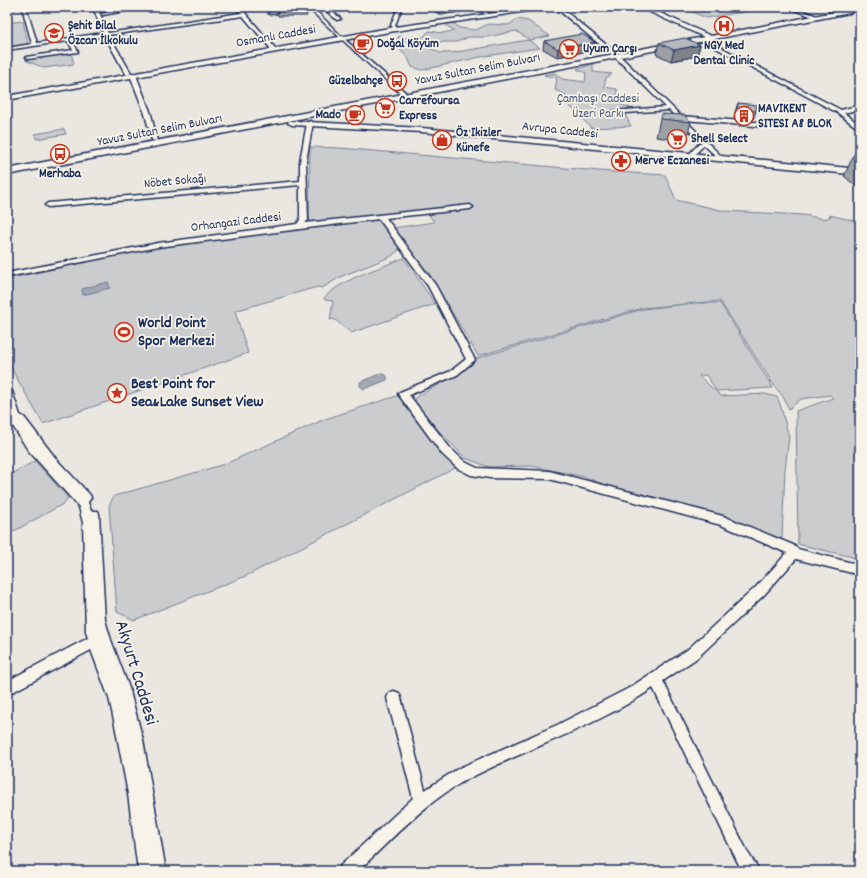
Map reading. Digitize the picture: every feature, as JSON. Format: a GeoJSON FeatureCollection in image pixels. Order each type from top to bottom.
{"type":"FeatureCollection","features":[{"type":"Feature","properties":{"kind":"main road","name":"Osmanlı Caddesi"},"geometry":{"type":"LineString","coordinates":[[9,95],[398,27],[534,7]]}},
{"type":"Feature","properties":{"kind":"main road","name":"Osmanlı Caddesi"},"geometry":{"type":"LineString","coordinates":[[398,27],[556,7]]}},
{"type":"Feature","properties":{"kind":"main road"},"geometry":{"type":"LineString","coordinates":[[638,7],[705,38]]}},
{"type":"Feature","properties":{"kind":"main road"},"geometry":{"type":"LineString","coordinates":[[642,7],[705,38]]}},
{"type":"Feature","properties":{"kind":"main road"},"geometry":{"type":"LineString","coordinates":[[589,60],[601,54],[613,55],[631,52],[859,9]]}},
{"type":"Feature","properties":{"kind":"main road","name":"Osmanlı Caddesi"},"geometry":{"type":"LineString","coordinates":[[132,74],[341,37]]}},
{"type":"Feature","properties":{"kind":"main road"},"geometry":{"type":"LineString","coordinates":[[613,55],[631,52]]}},
{"type":"Feature","properties":{"kind":"main road","name":"Yavuz Sultan Selim Bulvarı"},"geometry":{"type":"LineString","coordinates":[[7,172],[613,55]]}},
{"type":"Feature","properties":{"kind":"main road","name":"Yavuz Sultan Selim Bulvarı"},"geometry":{"type":"LineString","coordinates":[[7,168],[155,140],[331,110],[408,94]]}},
{"type":"Feature","properties":{"kind":"main road"},"geometry":{"type":"LineString","coordinates":[[331,110],[327,116],[331,121]]}},
{"type":"Feature","properties":{"kind":"main road"},"geometry":{"type":"LineString","coordinates":[[305,114],[310,124]]}},
{"type":"Feature","properties":{"kind":"main road","name":"Avrupa Caddesi"},"geometry":{"type":"LineString","coordinates":[[305,114],[331,121],[457,130],[693,153],[714,157],[860,168]]}},
{"type":"Feature","properties":{"kind":"main road","name":"Avrupa Caddesi"},"geometry":{"type":"LineString","coordinates":[[257,124],[310,124],[422,130],[860,172]]}},
{"type":"Feature","properties":{"kind":"street"},"geometry":{"type":"LineString","coordinates":[[7,9],[19,7]]}},
{"type":"Feature","properties":{"kind":"street"},"geometry":{"type":"LineString","coordinates":[[24,7],[35,45]]}},
{"type":"Feature","properties":{"kind":"street"},"geometry":{"type":"LineString","coordinates":[[95,7],[106,34],[132,74]]}},
{"type":"Feature","properties":{"kind":"street"},"geometry":{"type":"LineString","coordinates":[[99,7],[132,74],[148,114],[155,140]]}},
{"type":"Feature","properties":{"kind":"street"},"geometry":{"type":"LineString","coordinates":[[103,14],[145,7]]}},
{"type":"Feature","properties":{"kind":"street","name":"Osmanlı Caddesi"},"geometry":{"type":"LineString","coordinates":[[238,7],[273,48]]}},
{"type":"Feature","properties":{"kind":"street"},"geometry":{"type":"LineString","coordinates":[[309,7],[341,37],[408,94]]}},
{"type":"Feature","properties":{"kind":"street"},"geometry":{"type":"LineString","coordinates":[[324,7],[338,18],[324,21]]}},
{"type":"Feature","properties":{"kind":"street"},"geometry":{"type":"LineString","coordinates":[[398,7],[395,20],[398,27]]}},
{"type":"Feature","properties":{"kind":"street"},"geometry":{"type":"LineString","coordinates":[[477,7],[487,13]]}},
{"type":"Feature","properties":{"kind":"street"},"geometry":{"type":"LineString","coordinates":[[551,7],[613,55],[681,118],[714,157]]}},
{"type":"Feature","properties":{"kind":"street"},"geometry":{"type":"LineString","coordinates":[[556,7],[593,39]]}},
{"type":"Feature","properties":{"kind":"street"},"geometry":{"type":"LineString","coordinates":[[789,7],[817,16]]}},
{"type":"Feature","properties":{"kind":"street"},"geometry":{"type":"LineString","coordinates":[[793,7],[817,16]]}},
{"type":"Feature","properties":{"kind":"street"},"geometry":{"type":"LineString","coordinates":[[270,13],[296,8]]}},
{"type":"Feature","properties":{"kind":"street"},"geometry":{"type":"LineString","coordinates":[[7,49],[245,14]]}},
{"type":"Feature","properties":{"kind":"street"},"geometry":{"type":"LineString","coordinates":[[395,20],[398,27]]}},
{"type":"Feature","properties":{"kind":"street"},"geometry":{"type":"LineString","coordinates":[[705,38],[841,113],[860,128]]}},
{"type":"Feature","properties":{"kind":"street"},"geometry":{"type":"LineString","coordinates":[[28,58],[76,51],[70,40]]}},
{"type":"Feature","properties":{"kind":"street"},"geometry":{"type":"LineString","coordinates":[[613,55],[714,157]]}},
{"type":"Feature","properties":{"kind":"street"},"geometry":{"type":"LineString","coordinates":[[841,113],[860,107]]}},
{"type":"Feature","properties":{"kind":"street"},"geometry":{"type":"LineString","coordinates":[[613,113],[668,109]]}},
{"type":"Feature","properties":{"kind":"street"},"geometry":{"type":"LineString","coordinates":[[841,113],[860,111]]}},
{"type":"Feature","properties":{"kind":"street"},"geometry":{"type":"LineString","coordinates":[[681,118],[766,125]]}},
{"type":"Feature","properties":{"kind":"street"},"geometry":{"type":"LineString","coordinates":[[299,226],[304,220],[303,161],[310,124]]}},
{"type":"Feature","properties":{"kind":"street"},"geometry":{"type":"LineString","coordinates":[[693,153],[701,145]]}},
{"type":"Feature","properties":{"kind":"street","name":"Nöbet Sokağı"},"geometry":{"type":"LineString","coordinates":[[48,205],[304,183]]}},
{"type":"Feature","properties":{"kind":"street","name":"Orhangazi Caddesi"},"geometry":{"type":"LineString","coordinates":[[7,275],[144,247],[299,226],[382,218],[470,207]]}},
{"type":"Feature","properties":{"kind":"street"},"geometry":{"type":"LineString","coordinates":[[382,218],[432,286],[471,360],[454,373],[403,394],[446,451],[461,465],[475,472],[490,474],[549,475],[672,508],[724,520],[789,548],[794,553],[860,570]]}},
{"type":"Feature","properties":{"kind":"street","name":"Akyurt Caddesi"},"geometry":{"type":"LineString","coordinates":[[7,391],[12,419],[32,447],[80,500],[86,511],[88,523],[91,621],[125,697],[135,737],[158,871]]}},
{"type":"Feature","properties":{"kind":"street"},"geometry":{"type":"LineString","coordinates":[[347,871],[421,802],[464,773],[562,730],[634,693],[692,654],[760,591],[794,553]]}},
{"type":"Feature","properties":{"kind":"street"},"geometry":{"type":"LineString","coordinates":[[7,688],[98,639]]}},
{"type":"Feature","properties":{"kind":"street","name":"Akyurt Caddesi"},"geometry":{"type":"LineString","coordinates":[[98,639],[116,698],[122,725],[135,794],[146,871]]}},
{"type":"Feature","properties":{"kind":"street"},"geometry":{"type":"LineString","coordinates":[[655,679],[743,858],[752,871]]}},
{"type":"Feature","properties":{"kind":"street"},"geometry":{"type":"LineString","coordinates":[[394,698],[421,802]]}},
{"type":"Feature","properties":{"kind":"green space"},"geometry":{"type":"Polygon","coordinates":[[[682,7],[756,7],[762,9],[706,18],[682,7]]]}},
{"type":"Feature","properties":{"kind":"green space"},"geometry":{"type":"Polygon","coordinates":[[[517,19],[528,21],[550,36],[530,40],[516,31],[487,37],[469,37],[457,42],[441,42],[429,45],[430,48],[440,53],[451,53],[528,40],[540,48],[485,56],[422,70],[412,67],[408,58],[394,44],[399,36],[411,39],[422,38],[429,31],[442,33],[454,31],[442,22],[451,20],[459,28],[476,30],[488,24],[509,25],[517,19]]]}},
{"type":"Feature","properties":{"kind":"green space"},"geometry":{"type":"Polygon","coordinates":[[[23,21],[28,44],[7,47],[7,23],[23,21]]]}},
{"type":"Feature","properties":{"kind":"green space"},"geometry":{"type":"Polygon","coordinates":[[[71,53],[74,64],[44,68],[25,60],[71,53]]]}},
{"type":"Feature","properties":{"kind":"green space","name":"Çambaşı Caddesi Üzeri Parkı"},"geometry":{"type":"Polygon","coordinates":[[[593,64],[593,72],[612,74],[606,78],[604,87],[617,89],[618,103],[635,110],[623,111],[631,126],[591,128],[572,108],[563,102],[566,95],[555,90],[557,78],[544,75],[555,73],[562,79],[585,82],[586,73],[577,69],[593,64]]]}},
{"type":"Feature","properties":{"kind":"green space"},"geometry":{"type":"Polygon","coordinates":[[[64,129],[66,134],[36,139],[35,134],[64,129]]]}},
{"type":"Feature","properties":{"kind":"green space"},"geometry":{"type":"Polygon","coordinates":[[[310,147],[340,148],[599,171],[665,175],[676,200],[725,211],[803,215],[824,219],[830,217],[829,215],[860,222],[860,559],[798,544],[796,411],[833,398],[830,395],[801,399],[789,409],[782,395],[775,387],[720,301],[642,308],[478,356],[430,275],[393,228],[434,222],[426,210],[311,223],[309,216],[310,147]]]}},
{"type":"Feature","properties":{"kind":"green space","name":"World Point Spor Merkezi"},"geometry":{"type":"Polygon","coordinates":[[[374,220],[381,221],[399,245],[398,251],[390,257],[342,276],[322,288],[317,287],[235,311],[248,353],[43,424],[7,361],[7,279],[147,249],[374,220]]]}},
{"type":"Feature","properties":{"kind":"green space"},"geometry":{"type":"Polygon","coordinates":[[[404,258],[435,304],[351,333],[334,319],[330,320],[333,301],[325,300],[324,298],[331,291],[361,275],[404,258]]]}},
{"type":"Feature","properties":{"kind":"green space"},"geometry":{"type":"Polygon","coordinates":[[[695,303],[720,303],[773,388],[717,391],[706,375],[699,376],[721,396],[765,394],[777,397],[780,404],[789,437],[785,470],[782,539],[690,509],[644,501],[585,477],[531,466],[489,467],[465,458],[414,405],[416,397],[440,384],[471,360],[643,309],[695,303]]]}},
{"type":"Feature","properties":{"kind":"green space"},"geometry":{"type":"Polygon","coordinates":[[[403,394],[461,465],[246,576],[134,620],[117,612],[109,506],[114,496],[225,464],[325,419],[403,394]]]}},
{"type":"Feature","properties":{"kind":"green space"},"geometry":{"type":"Polygon","coordinates":[[[35,461],[68,498],[63,504],[7,535],[7,476],[35,461]]]}},
{"type":"Feature","properties":{"kind":"shaded area"},"geometry":{"type":"Polygon","coordinates":[[[108,282],[110,288],[83,295],[82,289],[108,282]]]}},
{"type":"Feature","properties":{"kind":"shaded area"},"geometry":{"type":"Polygon","coordinates":[[[382,373],[387,376],[387,380],[364,389],[360,386],[360,382],[382,373]]]}},
{"type":"Feature","properties":{"kind":"building"},"geometry":{"type":"Polygon","coordinates":[[[582,34],[595,42],[558,49],[544,41],[582,34]]]}},
{"type":"Feature","properties":{"kind":"building"},"geometry":{"type":"Polygon","coordinates":[[[685,38],[700,45],[674,50],[659,43],[685,38]]]}},
{"type":"Feature","properties":{"kind":"building"},"geometry":{"type":"Polygon","coordinates":[[[738,103],[757,105],[756,111],[737,110],[738,103]]]}},
{"type":"Feature","properties":{"kind":"building"},"geometry":{"type":"Polygon","coordinates":[[[661,114],[684,115],[691,122],[661,119],[661,114]]]}},
{"type":"Feature","properties":{"kind":"place","name":"NGY Med Dental Clinic"},"geometry":{"type":"Point","coordinates":[724,26]}},
{"type":"Feature","properties":{"kind":"place","name":"Şehit Bilal Özcan İlkokulu"},"geometry":{"type":"Point","coordinates":[54,33]}},
{"type":"Feature","properties":{"kind":"place","name":"Doğal Köyüm"},"geometry":{"type":"Point","coordinates":[363,44]}},
{"type":"Feature","properties":{"kind":"place","name":"Uyum Çarşı"},"geometry":{"type":"Point","coordinates":[569,49]}},
{"type":"Feature","properties":{"kind":"place","name":"Güzelbahçe"},"geometry":{"type":"Point","coordinates":[397,81]}},
{"type":"Feature","properties":{"kind":"place","name":"Carrefoursa Express"},"geometry":{"type":"Point","coordinates":[385,108]}},
{"type":"Feature","properties":{"kind":"place","name":"Mado"},"geometry":{"type":"Point","coordinates":[355,115]}},
{"type":"Feature","properties":{"kind":"place","name":"MAVIKENT SITESI A8 BLOK"},"geometry":{"type":"Point","coordinates":[744,116]}},
{"type":"Feature","properties":{"kind":"place","name":"Shell Select"},"geometry":{"type":"Point","coordinates":[677,139]}},
{"type":"Feature","properties":{"kind":"place","name":"Öz Ikizler Künefe"},"geometry":{"type":"Point","coordinates":[442,140]}},
{"type":"Feature","properties":{"kind":"place","name":"Merhaba"},"geometry":{"type":"Point","coordinates":[60,154]}},
{"type":"Feature","properties":{"kind":"place","name":"Merve Eczanesi"},"geometry":{"type":"Point","coordinates":[621,161]}},
{"type":"Feature","properties":{"kind":"place","name":"World Point Spor Merkezi"},"geometry":{"type":"Point","coordinates":[124,332]}},
{"type":"Feature","properties":{"kind":"place","name":"Best Point for Sea&Lake Sunset View"},"geometry":{"type":"Point","coordinates":[117,393]}}]}
